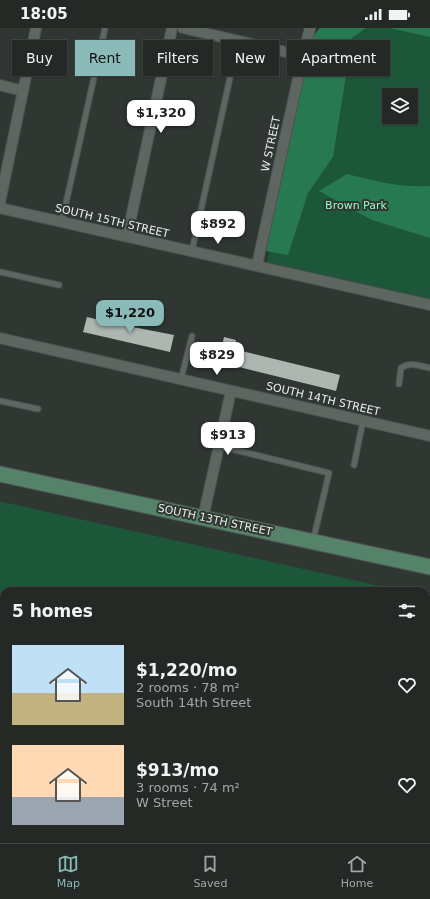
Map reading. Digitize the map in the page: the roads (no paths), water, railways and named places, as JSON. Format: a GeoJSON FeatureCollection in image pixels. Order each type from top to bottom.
{"type":"FeatureCollection","features":[{"type":"Feature","properties":{"kind":"main road","name":"SOUTH 13TH STREET"},"geometry":{"type":"LineString","coordinates":[[0,474],[430,567]]}},
{"type":"Feature","properties":{"kind":"street"},"geometry":{"type":"LineString","coordinates":[[0,202],[36,28]]}},
{"type":"Feature","properties":{"kind":"street"},"geometry":{"type":"LineString","coordinates":[[127,236],[172,28]]}},
{"type":"Feature","properties":{"kind":"street"},"geometry":{"type":"LineString","coordinates":[[182,28],[234,40]]}},
{"type":"Feature","properties":{"kind":"street","name":"W STREET"},"geometry":{"type":"LineString","coordinates":[[307,40],[310,28]]}},
{"type":"Feature","properties":{"kind":"street","name":"W STREET"},"geometry":{"type":"LineString","coordinates":[[258,265],[299,76]]}},
{"type":"Feature","properties":{"kind":"street"},"geometry":{"type":"LineString","coordinates":[[0,86],[23,90]]}},
{"type":"Feature","properties":{"kind":"street","name":"SOUTH 15TH STREET"},"geometry":{"type":"LineString","coordinates":[[0,208],[430,305]]}},
{"type":"Feature","properties":{"kind":"street","name":"SOUTH 14TH STREET"},"geometry":{"type":"LineString","coordinates":[[0,338],[430,436]]}},
{"type":"Feature","properties":{"kind":"street"},"geometry":{"type":"LineString","coordinates":[[203,518],[231,390]]}},
{"type":"Feature","properties":{"kind":"lane"},"geometry":{"type":"LineString","coordinates":[[62,221],[105,28]]}},
{"type":"Feature","properties":{"kind":"lane"},"geometry":{"type":"LineString","coordinates":[[192,251],[230,76]]}},
{"type":"Feature","properties":{"kind":"lane"},"geometry":{"type":"LineString","coordinates":[[0,272],[59,285]]}},
{"type":"Feature","properties":{"kind":"lane"},"geometry":{"type":"LineString","coordinates":[[181,379],[192,336]]}},
{"type":"Feature","properties":{"kind":"lane"},"geometry":{"type":"LineString","coordinates":[[399,384],[401,368],[405,365],[410,364],[430,368]]}},
{"type":"Feature","properties":{"kind":"lane"},"geometry":{"type":"LineString","coordinates":[[0,401],[38,409]]}},
{"type":"Feature","properties":{"kind":"lane"},"geometry":{"type":"LineString","coordinates":[[354,465],[364,421]]}},
{"type":"Feature","properties":{"kind":"lane"},"geometry":{"type":"LineString","coordinates":[[219,446],[329,473],[313,541]]}},
{"type":"Feature","properties":{"kind":"park label","name":"Brown Park"},"geometry":{"type":"Point","coordinates":[356,205]}}]}
